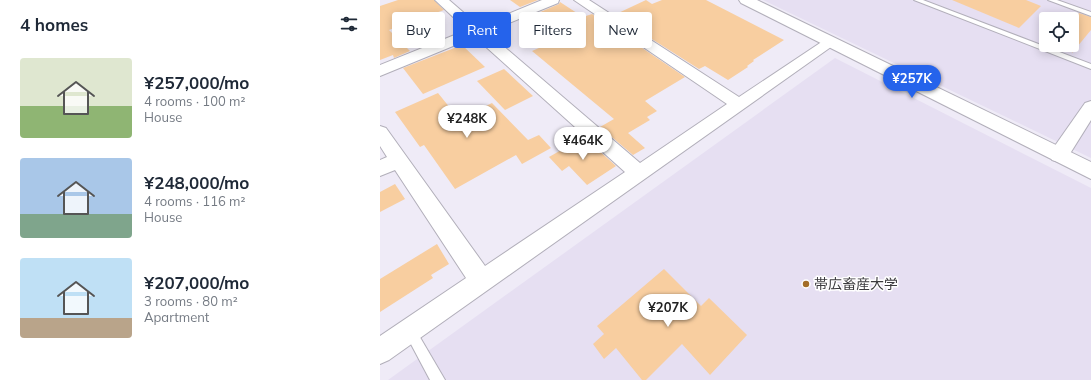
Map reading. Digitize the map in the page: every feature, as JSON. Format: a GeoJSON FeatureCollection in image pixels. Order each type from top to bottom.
{"type":"FeatureCollection","features":[{"type":"Feature","properties":{"kind":"street"},"geometry":{"type":"LineString","coordinates":[[441,0],[454,12]]}},
{"type":"Feature","properties":{"kind":"street"},"geometry":{"type":"LineString","coordinates":[[511,17],[553,0]]}},
{"type":"Feature","properties":{"kind":"street"},"geometry":{"type":"LineString","coordinates":[[580,0],[740,105]]}},
{"type":"Feature","properties":{"kind":"street"},"geometry":{"type":"LineString","coordinates":[[746,0],[1091,171]]}},
{"type":"Feature","properties":{"kind":"street"},"geometry":{"type":"LineString","coordinates":[[380,71],[453,41]]}},
{"type":"Feature","properties":{"kind":"street"},"geometry":{"type":"LineString","coordinates":[[380,351],[831,42]]}},
{"type":"Feature","properties":{"kind":"street"},"geometry":{"type":"LineString","coordinates":[[494,48],[640,174]]}},
{"type":"Feature","properties":{"kind":"street"},"geometry":{"type":"LineString","coordinates":[[1059,155],[1091,107]]}},
{"type":"Feature","properties":{"kind":"street"},"geometry":{"type":"LineString","coordinates":[[380,132],[482,282]]}},
{"type":"Feature","properties":{"kind":"street"},"geometry":{"type":"LineString","coordinates":[[380,169],[398,160]]}},
{"type":"Feature","properties":{"kind":"lane"},"geometry":{"type":"LineString","coordinates":[[916,0],[1091,67]]}},
{"type":"Feature","properties":{"kind":"lane"},"geometry":{"type":"LineString","coordinates":[[1050,0],[1091,14]]}},
{"type":"Feature","properties":{"kind":"lane"},"geometry":{"type":"LineString","coordinates":[[410,331],[438,380]]}},
{"type":"Feature","properties":{"kind":"shaded area"},"geometry":{"type":"Polygon","coordinates":[[[763,0],[1091,0],[1091,158],[763,0]]]}},
{"type":"Feature","properties":{"kind":"shaded area","name":"帯広畜産大学"},"geometry":{"type":"Polygon","coordinates":[[[835,58],[1091,188],[1091,380],[388,380],[835,58]]]}},
{"type":"Feature","properties":{"kind":"building"},"geometry":{"type":"Polygon","coordinates":[[[398,0],[434,0],[444,10],[438,12],[392,12],[392,29],[389,30],[392,33],[392,48],[407,48],[410,51],[394,58],[393,55],[380,60],[380,6],[398,0]]]}},
{"type":"Feature","properties":{"kind":"building"},"geometry":{"type":"Polygon","coordinates":[[[510,0],[538,0],[520,7],[510,0]]]}},
{"type":"Feature","properties":{"kind":"building"},"geometry":{"type":"Polygon","coordinates":[[[646,0],[652,4],[662,0],[706,0],[784,40],[753,60],[754,61],[747,66],[748,67],[728,80],[705,66],[699,69],[652,39],[652,12],[620,12],[646,0]]]}},
{"type":"Feature","properties":{"kind":"building"},"geometry":{"type":"Polygon","coordinates":[[[952,0],[1026,0],[1041,6],[1019,28],[952,0]]]}},
{"type":"Feature","properties":{"kind":"building"},"geometry":{"type":"Polygon","coordinates":[[[560,2],[575,12],[540,12],[559,4],[560,2]]]}},
{"type":"Feature","properties":{"kind":"building"},"geometry":{"type":"Polygon","coordinates":[[[1079,13],[1091,17],[1091,30],[1079,45],[1079,13]]]}},
{"type":"Feature","properties":{"kind":"building"},"geometry":{"type":"Polygon","coordinates":[[[592,14],[594,15],[594,48],[642,48],[685,77],[645,101],[657,111],[647,117],[650,120],[628,133],[645,148],[633,155],[600,127],[614,119],[532,51],[539,48],[586,48],[586,16],[592,14]]]}},
{"type":"Feature","properties":{"kind":"building"},"geometry":{"type":"Polygon","coordinates":[[[454,48],[465,48],[485,67],[423,94],[403,68],[454,48]]]}},
{"type":"Feature","properties":{"kind":"building"},"geometry":{"type":"Polygon","coordinates":[[[504,69],[533,96],[505,110],[477,81],[504,69]]]}},
{"type":"Feature","properties":{"kind":"building"},"geometry":{"type":"Polygon","coordinates":[[[438,93],[459,119],[492,103],[528,140],[539,135],[551,148],[522,164],[516,155],[455,189],[424,145],[420,147],[395,112],[438,93]]]}},
{"type":"Feature","properties":{"kind":"building"},"geometry":{"type":"Polygon","coordinates":[[[584,137],[616,166],[587,185],[569,166],[562,171],[549,157],[584,137]]]}},
{"type":"Feature","properties":{"kind":"building"},"geometry":{"type":"Polygon","coordinates":[[[395,184],[405,199],[380,212],[380,192],[395,184]]]}},
{"type":"Feature","properties":{"kind":"building"},"geometry":{"type":"Polygon","coordinates":[[[437,244],[449,264],[431,275],[433,278],[380,312],[380,279],[437,244]]]}},
{"type":"Feature","properties":{"kind":"building"},"geometry":{"type":"Polygon","coordinates":[[[664,269],[701,306],[709,298],[747,335],[710,375],[682,344],[646,380],[642,380],[616,348],[604,359],[593,344],[604,334],[597,326],[664,269]]]}},
{"type":"Feature","properties":{"kind":"place","name":"帯広畜産大学"},"geometry":{"type":"Point","coordinates":[806,284]}}]}
